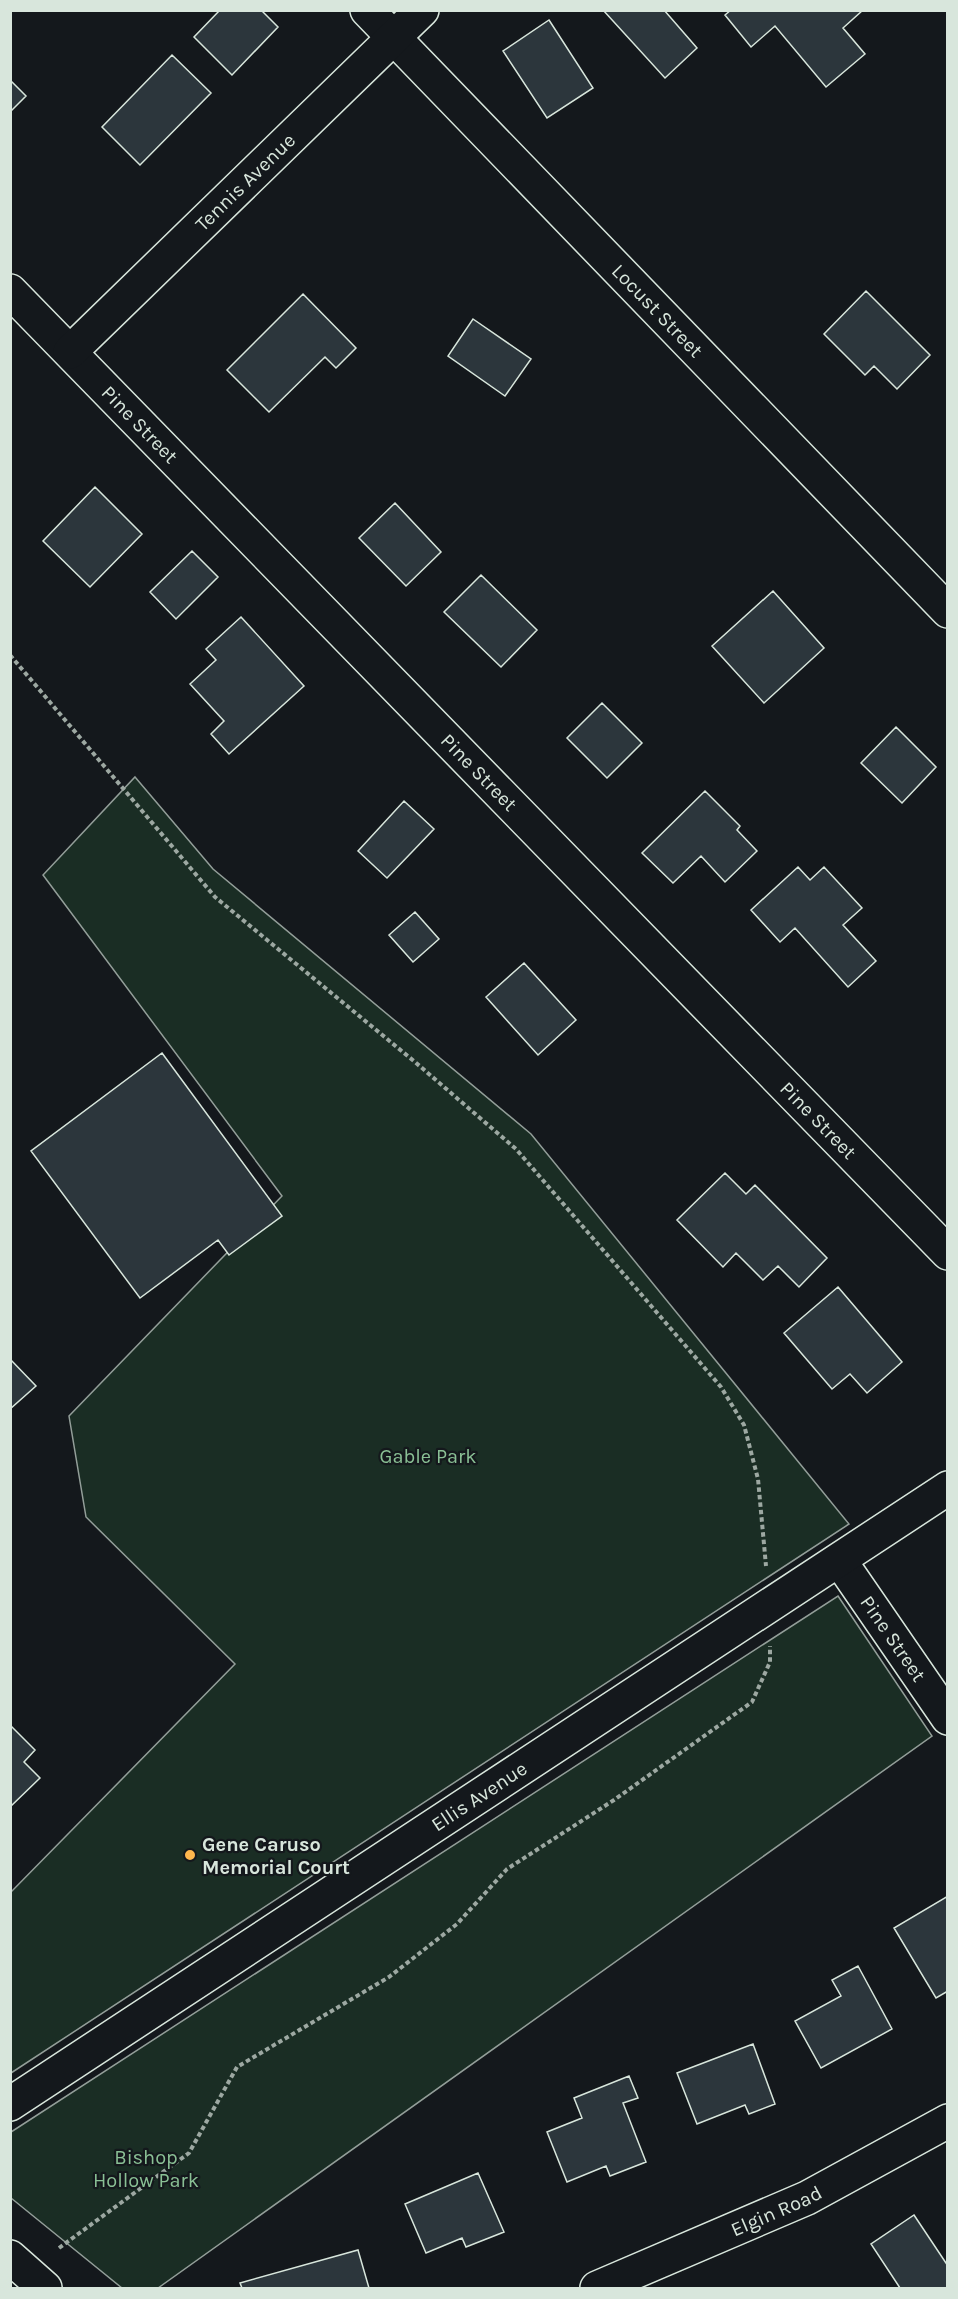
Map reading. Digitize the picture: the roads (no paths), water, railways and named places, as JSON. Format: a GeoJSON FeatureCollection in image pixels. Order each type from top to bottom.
{"type":"FeatureCollection","features":[{"type":"Feature","properties":{"kind":"street","name":"Locust Street"},"geometry":{"type":"LineString","coordinates":[[368,10],[948,611]]}},
{"type":"Feature","properties":{"kind":"street","name":"Tennis Avenue"},"geometry":{"type":"LineString","coordinates":[[70,352],[422,10]]}},
{"type":"Feature","properties":{"kind":"street","name":"Pine Street"},"geometry":{"type":"LineString","coordinates":[[10,291],[948,1253]]}},
{"type":"Feature","properties":{"kind":"street","name":"Ellis Avenue"},"geometry":{"type":"LineString","coordinates":[[10,2104],[769,1603],[840,1561],[948,1488]]}},
{"type":"Feature","properties":{"kind":"street","name":"Pine Street"},"geometry":{"type":"LineString","coordinates":[[840,1561],[948,1718]]}},
{"type":"Feature","properties":{"kind":"street","name":"Elgin Road"},"geometry":{"type":"LineString","coordinates":[[597,2289],[807,2198],[948,2121]]}},
{"type":"Feature","properties":{"kind":"street"},"geometry":{"type":"LineString","coordinates":[[10,2257],[45,2289]]}},
{"type":"Feature","properties":{"kind":"place","name":"Gene Caruso Memorial Court"},"geometry":{"type":"Point","coordinates":[190,1855]}},
{"type":"Feature","properties":{"kind":"park label","name":"Gable Park"},"geometry":{"type":"Point","coordinates":[428,1456]}},
{"type":"Feature","properties":{"kind":"park label","name":"Bishop Hollow Park"},"geometry":{"type":"Point","coordinates":[146,2168]}}]}
